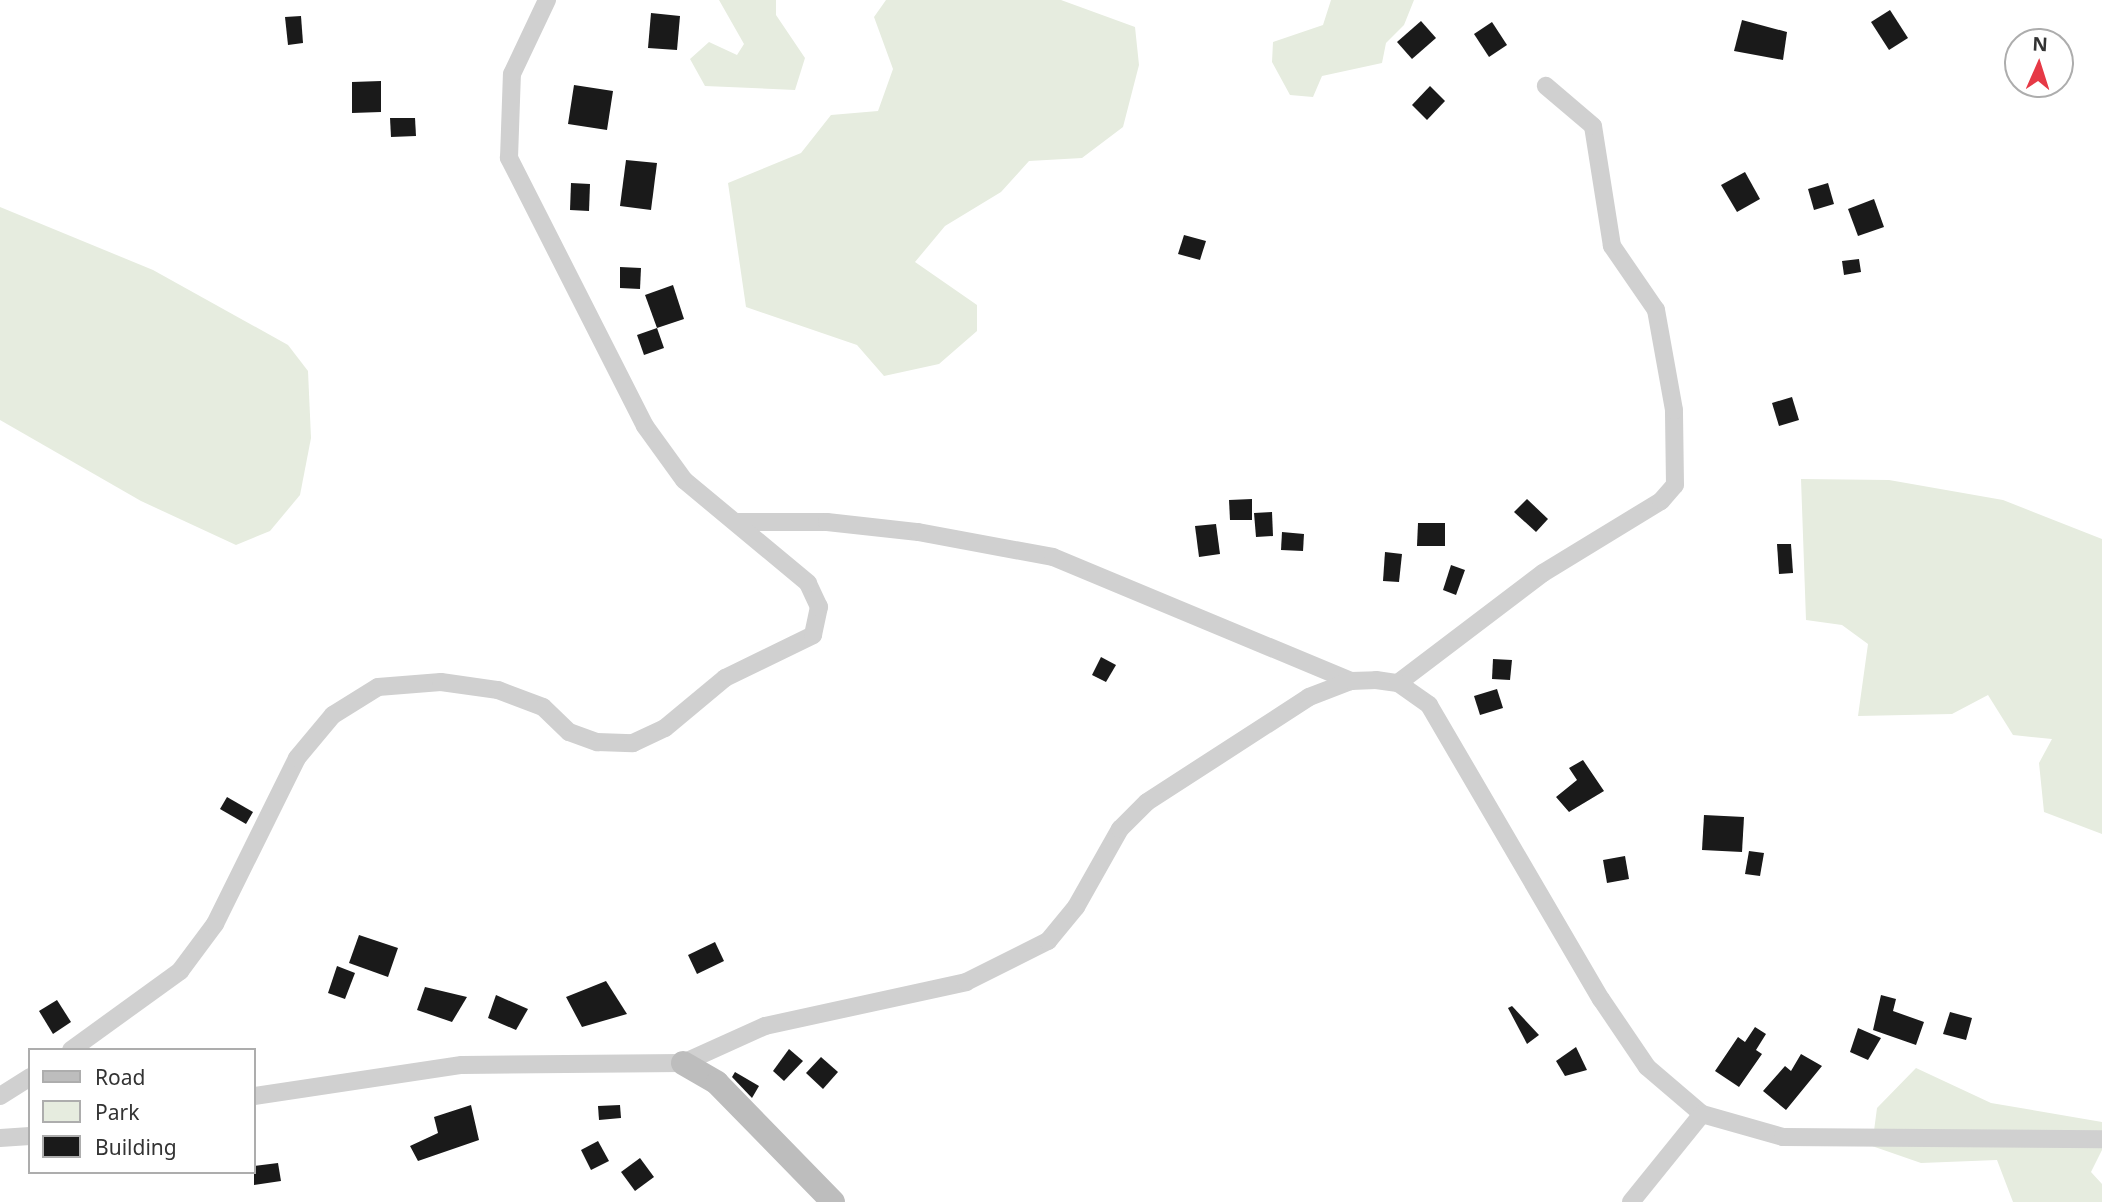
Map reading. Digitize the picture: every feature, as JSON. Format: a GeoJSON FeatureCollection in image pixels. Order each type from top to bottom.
{"type":"FeatureCollection","features":[{"type":"Feature","properties":{"kind":"street"},"geometry":{"type":"LineString","coordinates":[[74,1048],[180,971],[215,924],[297,758],[333,715],[378,687],[441,682],[499,690],[543,707],[569,732],[597,742],[634,743],[665,728],[725,678],[813,635],[820,607],[808,583],[738,522],[684,480],[645,426],[509,158],[512,74],[547,0]]}},
{"type":"Feature","properties":{"kind":"street"},"geometry":{"type":"LineString","coordinates":[[1398,683],[1531,581],[1661,501],[1675,485],[1674,410],[1656,310],[1612,246],[1592,126],[1546,86]]}},
{"type":"Feature","properties":{"kind":"street"},"geometry":{"type":"LineString","coordinates":[[738,522],[918,532],[1053,557],[1351,681],[1398,683],[1429,705],[1536,895],[1647,1067],[1702,1114],[1783,1137],[2102,1139]]}},
{"type":"Feature","properties":{"kind":"street"},"geometry":{"type":"LineString","coordinates":[[256,1096],[463,1065],[683,1063],[765,1026],[928,992],[1014,963],[1048,941],[1076,907],[1120,829],[1147,802],[1310,697],[1351,681]]}},
{"type":"Feature","properties":{"kind":"street"},"geometry":{"type":"LineString","coordinates":[[683,1063],[717,1083],[833,1202]]}},
{"type":"Feature","properties":{"kind":"street"},"geometry":{"type":"LineString","coordinates":[[0,1096],[28,1078]]}},
{"type":"Feature","properties":{"kind":"street"},"geometry":{"type":"LineString","coordinates":[[1631,1202],[1702,1114]]}},
{"type":"Feature","properties":{"kind":"street"},"geometry":{"type":"LineString","coordinates":[[0,1138],[28,1136]]}},
{"type":"Feature","properties":{"kind":"green space"},"geometry":{"type":"Polygon","coordinates":[[[719,0],[776,0],[776,15],[805,58],[795,90],[705,86],[690,59],[709,42],[737,55],[744,44],[719,0]]]}},
{"type":"Feature","properties":{"kind":"green space"},"geometry":{"type":"Polygon","coordinates":[[[886,0],[1061,0],[1135,27],[1139,65],[1123,127],[1082,158],[1029,161],[1001,192],[945,226],[915,262],[977,305],[977,331],[939,364],[884,376],[857,345],[746,307],[728,183],[801,153],[831,115],[878,111],[893,69],[874,17],[886,0]]]}},
{"type":"Feature","properties":{"kind":"green space"},"geometry":{"type":"Polygon","coordinates":[[[1331,0],[1414,0],[1404,25],[1386,43],[1382,63],[1322,76],[1313,97],[1290,95],[1272,62],[1273,42],[1323,25],[1331,0]]]}},
{"type":"Feature","properties":{"kind":"green space"},"geometry":{"type":"Polygon","coordinates":[[[0,207],[153,270],[288,345],[308,371],[311,438],[300,495],[270,531],[236,545],[141,501],[0,420],[0,207]]]}},
{"type":"Feature","properties":{"kind":"green space"},"geometry":{"type":"Polygon","coordinates":[[[1801,479],[1889,480],[2003,500],[2102,539],[2102,834],[2044,812],[2039,763],[2052,739],[2013,735],[1988,695],[1952,714],[1858,716],[1868,644],[1842,625],[1806,620],[1801,479]]]}},
{"type":"Feature","properties":{"kind":"green space"},"geometry":{"type":"Polygon","coordinates":[[[1916,1068],[1991,1103],[2102,1122],[2102,1150],[2091,1172],[2102,1184],[2102,1202],[2013,1202],[1997,1160],[1921,1163],[1872,1146],[1877,1108],[1916,1068]]]}},
{"type":"Feature","properties":{"kind":"building"},"geometry":{"type":"Polygon","coordinates":[[[1890,10],[1908,38],[1889,50],[1871,22],[1890,10]]]}},
{"type":"Feature","properties":{"kind":"building"},"geometry":{"type":"Polygon","coordinates":[[[651,13],[680,16],[677,50],[648,48],[651,13]]]}},
{"type":"Feature","properties":{"kind":"building"},"geometry":{"type":"Polygon","coordinates":[[[301,16],[303,43],[288,45],[285,17],[301,16]]]}},
{"type":"Feature","properties":{"kind":"building"},"geometry":{"type":"Polygon","coordinates":[[[1742,20],[1787,32],[1783,60],[1734,51],[1742,20]]]}},
{"type":"Feature","properties":{"kind":"building"},"geometry":{"type":"Polygon","coordinates":[[[1421,21],[1436,38],[1412,59],[1397,42],[1421,21]]]}},
{"type":"Feature","properties":{"kind":"building"},"geometry":{"type":"Polygon","coordinates":[[[1492,22],[1507,45],[1489,57],[1474,34],[1492,22]]]}},
{"type":"Feature","properties":{"kind":"building"},"geometry":{"type":"Polygon","coordinates":[[[381,81],[381,112],[352,113],[352,82],[381,81]]]}},
{"type":"Feature","properties":{"kind":"building"},"geometry":{"type":"Polygon","coordinates":[[[574,85],[613,91],[607,130],[568,124],[574,85]]]}},
{"type":"Feature","properties":{"kind":"building"},"geometry":{"type":"Polygon","coordinates":[[[1430,86],[1445,101],[1427,120],[1412,105],[1430,86]]]}},
{"type":"Feature","properties":{"kind":"building"},"geometry":{"type":"Polygon","coordinates":[[[390,118],[415,118],[416,136],[391,137],[390,118]]]}},
{"type":"Feature","properties":{"kind":"building"},"geometry":{"type":"Polygon","coordinates":[[[626,160],[657,163],[651,210],[620,206],[626,160]]]}},
{"type":"Feature","properties":{"kind":"building"},"geometry":{"type":"Polygon","coordinates":[[[1745,172],[1760,199],[1737,212],[1721,185],[1745,172]]]}},
{"type":"Feature","properties":{"kind":"building"},"geometry":{"type":"Polygon","coordinates":[[[571,183],[590,184],[589,211],[570,210],[571,183]]]}},
{"type":"Feature","properties":{"kind":"building"},"geometry":{"type":"Polygon","coordinates":[[[1828,183],[1834,204],[1814,210],[1808,189],[1828,183]]]}},
{"type":"Feature","properties":{"kind":"building"},"geometry":{"type":"Polygon","coordinates":[[[1874,199],[1884,227],[1858,236],[1848,209],[1874,199]]]}},
{"type":"Feature","properties":{"kind":"building"},"geometry":{"type":"Polygon","coordinates":[[[1184,235],[1206,241],[1200,260],[1178,254],[1184,235]]]}},
{"type":"Feature","properties":{"kind":"building"},"geometry":{"type":"Polygon","coordinates":[[[1859,259],[1861,272],[1844,275],[1842,261],[1859,259]]]}},
{"type":"Feature","properties":{"kind":"building"},"geometry":{"type":"Polygon","coordinates":[[[620,267],[641,268],[640,289],[620,288],[620,267]]]}},
{"type":"Feature","properties":{"kind":"building"},"geometry":{"type":"Polygon","coordinates":[[[673,285],[684,319],[657,328],[645,295],[673,285]]]}},
{"type":"Feature","properties":{"kind":"building"},"geometry":{"type":"Polygon","coordinates":[[[657,328],[664,348],[644,355],[637,335],[657,328]]]}},
{"type":"Feature","properties":{"kind":"building"},"geometry":{"type":"Polygon","coordinates":[[[1792,397],[1799,420],[1779,426],[1772,403],[1792,397]]]}},
{"type":"Feature","properties":{"kind":"building"},"geometry":{"type":"Polygon","coordinates":[[[1252,499],[1252,520],[1230,520],[1229,500],[1252,499]]]}},
{"type":"Feature","properties":{"kind":"building"},"geometry":{"type":"Polygon","coordinates":[[[1527,499],[1548,519],[1536,532],[1514,512],[1527,499]]]}},
{"type":"Feature","properties":{"kind":"building"},"geometry":{"type":"Polygon","coordinates":[[[1272,512],[1273,536],[1256,537],[1254,513],[1272,512]]]}},
{"type":"Feature","properties":{"kind":"building"},"geometry":{"type":"Polygon","coordinates":[[[1418,523],[1445,523],[1445,546],[1417,546],[1418,523]]]}},
{"type":"Feature","properties":{"kind":"building"},"geometry":{"type":"Polygon","coordinates":[[[1216,524],[1220,554],[1199,557],[1195,526],[1216,524]]]}},
{"type":"Feature","properties":{"kind":"building"},"geometry":{"type":"Polygon","coordinates":[[[1282,532],[1304,534],[1303,551],[1281,550],[1282,532]]]}},
{"type":"Feature","properties":{"kind":"building"},"geometry":{"type":"Polygon","coordinates":[[[1777,544],[1791,544],[1793,573],[1779,574],[1777,544]]]}},
{"type":"Feature","properties":{"kind":"building"},"geometry":{"type":"Polygon","coordinates":[[[1385,552],[1402,554],[1399,582],[1383,581],[1385,552]]]}},
{"type":"Feature","properties":{"kind":"building"},"geometry":{"type":"Polygon","coordinates":[[[1451,565],[1465,570],[1456,595],[1443,590],[1451,565]]]}},
{"type":"Feature","properties":{"kind":"building"},"geometry":{"type":"Polygon","coordinates":[[[1101,657],[1116,665],[1106,682],[1092,675],[1101,657]]]}},
{"type":"Feature","properties":{"kind":"building"},"geometry":{"type":"Polygon","coordinates":[[[1493,659],[1512,660],[1510,680],[1492,679],[1493,659]]]}},
{"type":"Feature","properties":{"kind":"building"},"geometry":{"type":"Polygon","coordinates":[[[1497,689],[1503,708],[1480,715],[1474,696],[1497,689]]]}},
{"type":"Feature","properties":{"kind":"building"},"geometry":{"type":"Polygon","coordinates":[[[1583,760],[1604,791],[1569,812],[1556,797],[1577,780],[1569,768],[1583,760]]]}},
{"type":"Feature","properties":{"kind":"building"},"geometry":{"type":"Polygon","coordinates":[[[227,797],[253,812],[246,824],[220,809],[227,797]]]}},
{"type":"Feature","properties":{"kind":"building"},"geometry":{"type":"Polygon","coordinates":[[[1704,815],[1744,817],[1742,852],[1702,850],[1704,815]]]}},
{"type":"Feature","properties":{"kind":"building"},"geometry":{"type":"Polygon","coordinates":[[[1749,851],[1764,853],[1760,876],[1745,874],[1749,851]]]}},
{"type":"Feature","properties":{"kind":"building"},"geometry":{"type":"Polygon","coordinates":[[[1625,856],[1629,879],[1607,883],[1603,860],[1625,856]]]}},
{"type":"Feature","properties":{"kind":"building"},"geometry":{"type":"Polygon","coordinates":[[[359,935],[398,948],[388,977],[349,963],[359,935]]]}},
{"type":"Feature","properties":{"kind":"building"},"geometry":{"type":"Polygon","coordinates":[[[715,942],[724,961],[697,974],[688,955],[715,942]]]}},
{"type":"Feature","properties":{"kind":"building"},"geometry":{"type":"Polygon","coordinates":[[[337,966],[355,973],[345,999],[328,993],[337,966]]]}},
{"type":"Feature","properties":{"kind":"building"},"geometry":{"type":"Polygon","coordinates":[[[606,981],[627,1014],[582,1027],[566,997],[606,981]]]}},
{"type":"Feature","properties":{"kind":"building"},"geometry":{"type":"Polygon","coordinates":[[[425,987],[467,997],[452,1022],[417,1010],[425,987]]]}},
{"type":"Feature","properties":{"kind":"building"},"geometry":{"type":"Polygon","coordinates":[[[496,995],[528,1009],[516,1030],[488,1018],[496,995]]]}},
{"type":"Feature","properties":{"kind":"building"},"geometry":{"type":"Polygon","coordinates":[[[1881,995],[1896,999],[1893,1011],[1924,1022],[1916,1045],[1873,1030],[1881,995]]]}},
{"type":"Feature","properties":{"kind":"building"},"geometry":{"type":"Polygon","coordinates":[[[57,1000],[71,1022],[53,1034],[39,1011],[57,1000]]]}},
{"type":"Feature","properties":{"kind":"building"},"geometry":{"type":"Polygon","coordinates":[[[1512,1006],[1539,1035],[1527,1044],[1508,1008],[1512,1006]]]}},
{"type":"Feature","properties":{"kind":"building"},"geometry":{"type":"Polygon","coordinates":[[[1950,1012],[1972,1018],[1966,1040],[1943,1034],[1950,1012]]]}},
{"type":"Feature","properties":{"kind":"building"},"geometry":{"type":"Polygon","coordinates":[[[1755,1027],[1766,1034],[1756,1050],[1762,1054],[1739,1087],[1715,1071],[1738,1037],[1745,1042],[1755,1027]]]}},
{"type":"Feature","properties":{"kind":"building"},"geometry":{"type":"Polygon","coordinates":[[[1858,1028],[1881,1038],[1868,1060],[1850,1052],[1858,1028]]]}},
{"type":"Feature","properties":{"kind":"building"},"geometry":{"type":"Polygon","coordinates":[[[1576,1047],[1587,1070],[1565,1076],[1556,1061],[1576,1047]]]}},
{"type":"Feature","properties":{"kind":"building"},"geometry":{"type":"Polygon","coordinates":[[[789,1049],[803,1061],[784,1081],[773,1071],[789,1049]]]}},
{"type":"Feature","properties":{"kind":"building"},"geometry":{"type":"Polygon","coordinates":[[[1801,1054],[1822,1066],[1786,1110],[1763,1091],[1785,1066],[1791,1071],[1801,1054]]]}},
{"type":"Feature","properties":{"kind":"building"},"geometry":{"type":"Polygon","coordinates":[[[821,1057],[838,1072],[823,1089],[806,1073],[821,1057]]]}},
{"type":"Feature","properties":{"kind":"building"},"geometry":{"type":"Polygon","coordinates":[[[735,1072],[759,1086],[752,1098],[732,1077],[735,1072]]]}},
{"type":"Feature","properties":{"kind":"building"},"geometry":{"type":"Polygon","coordinates":[[[471,1105],[479,1140],[418,1161],[410,1146],[438,1133],[434,1117],[471,1105]]]}},
{"type":"Feature","properties":{"kind":"building"},"geometry":{"type":"Polygon","coordinates":[[[620,1105],[621,1118],[599,1120],[598,1106],[620,1105]]]}},
{"type":"Feature","properties":{"kind":"building"},"geometry":{"type":"Polygon","coordinates":[[[598,1141],[609,1161],[591,1170],[581,1150],[598,1141]]]}},
{"type":"Feature","properties":{"kind":"building"},"geometry":{"type":"Polygon","coordinates":[[[640,1158],[654,1177],[635,1191],[621,1172],[640,1158]]]}},
{"type":"Feature","properties":{"kind":"building"},"geometry":{"type":"Polygon","coordinates":[[[278,1163],[281,1181],[254,1185],[256,1166],[278,1163]]]}}]}
